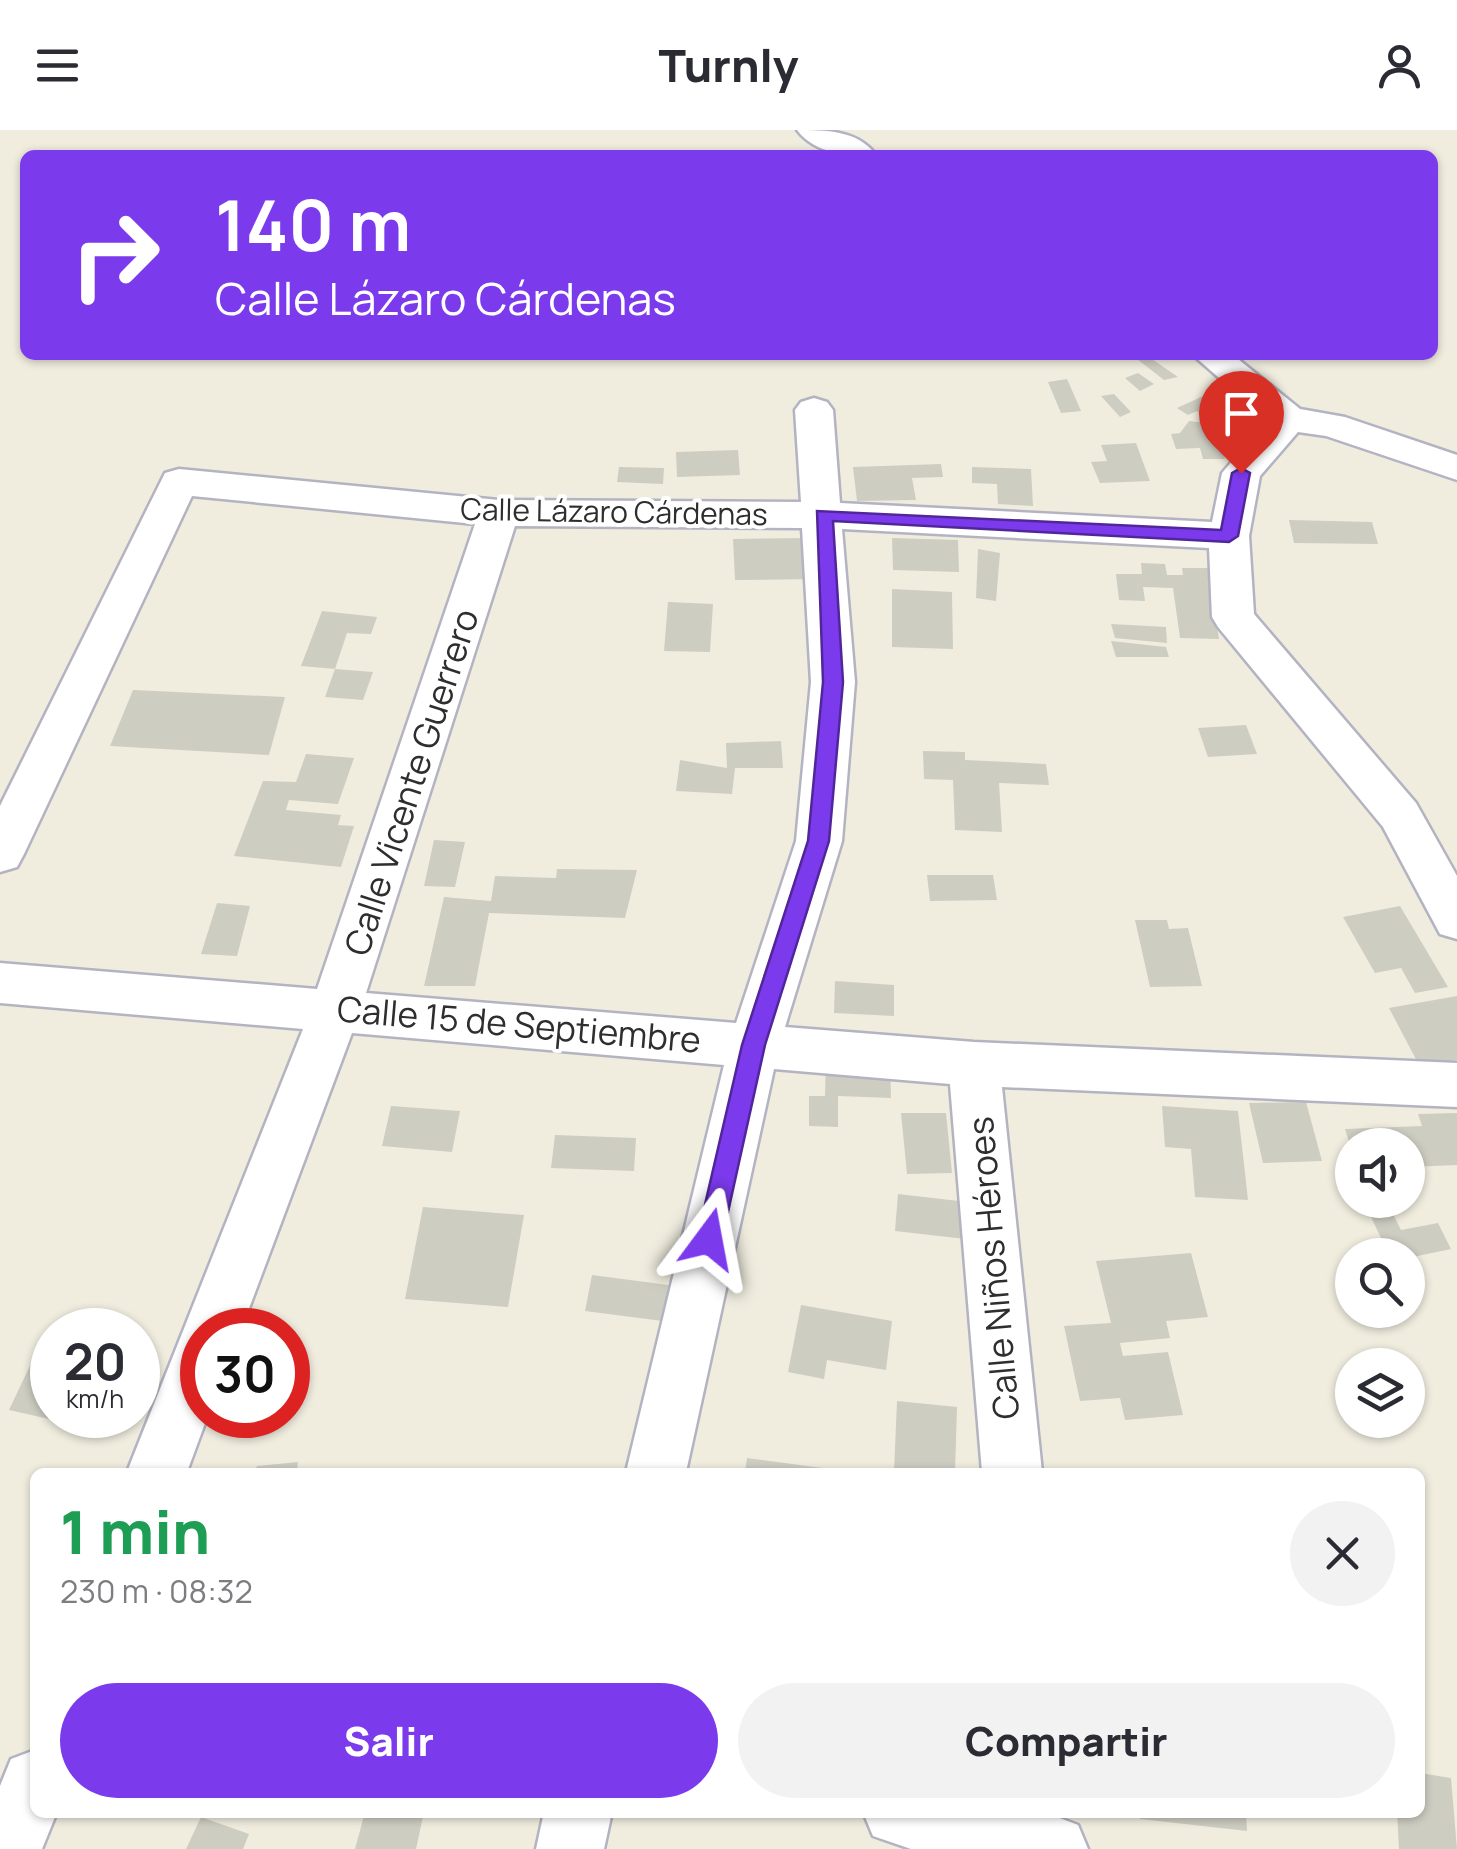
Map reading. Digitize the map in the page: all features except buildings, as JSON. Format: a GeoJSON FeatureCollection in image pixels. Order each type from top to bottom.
{"type":"FeatureCollection","features":[{"type":"Feature","properties":{"kind":"street"},"geometry":{"type":"LineString","coordinates":[[812,130],[850,150]]}},
{"type":"Feature","properties":{"kind":"street"},"geometry":{"type":"LineString","coordinates":[[1218,360],[1289,419],[1332,425],[1456,468]]}},
{"type":"Feature","properties":{"kind":"street"},"geometry":{"type":"LineString","coordinates":[[657,1468],[754,1045],[819,841],[833,682],[814,410]]}},
{"type":"Feature","properties":{"kind":"street"},"geometry":{"type":"LineString","coordinates":[[1289,419],[1241,473],[1229,536],[1233,617],[1400,815],[1457,920]]}},
{"type":"Feature","properties":{"kind":"street","name":"Calle Lázaro Cárdenas"},"geometry":{"type":"LineString","coordinates":[[0,854],[179,482],[499,513],[823,515],[1229,536]]}},
{"type":"Feature","properties":{"kind":"street","name":"Calle Vicente Guerrero"},"geometry":{"type":"LineString","coordinates":[[220,1308],[336,1008],[499,513]]}},
{"type":"Feature","properties":{"kind":"street","name":"Calle 15 de Septiembre"},"geometry":{"type":"LineString","coordinates":[[0,983],[974,1064],[1457,1085]]}},
{"type":"Feature","properties":{"kind":"street","name":"Calle Niños Héroes"},"geometry":{"type":"LineString","coordinates":[[974,1064],[1012,1468]]}},
{"type":"Feature","properties":{"kind":"street"},"geometry":{"type":"LineString","coordinates":[[158,1468],[180,1410]]}},
{"type":"Feature","properties":{"kind":"street"},"geometry":{"type":"LineString","coordinates":[[8,1849],[30,1795]]}},
{"type":"Feature","properties":{"kind":"street"},"geometry":{"type":"LineString","coordinates":[[570,1849],[577,1818]]}},
{"type":"Feature","properties":{"kind":"street"},"geometry":{"type":"LineString","coordinates":[[930,1818],[1048,1840]]}},
{"type":"Feature","properties":{"kind":"route"},"geometry":{"type":"LineString","coordinates":[[709,1239],[754,1045],[819,841],[833,682],[823,515],[1229,536],[1241,473]]}}]}
